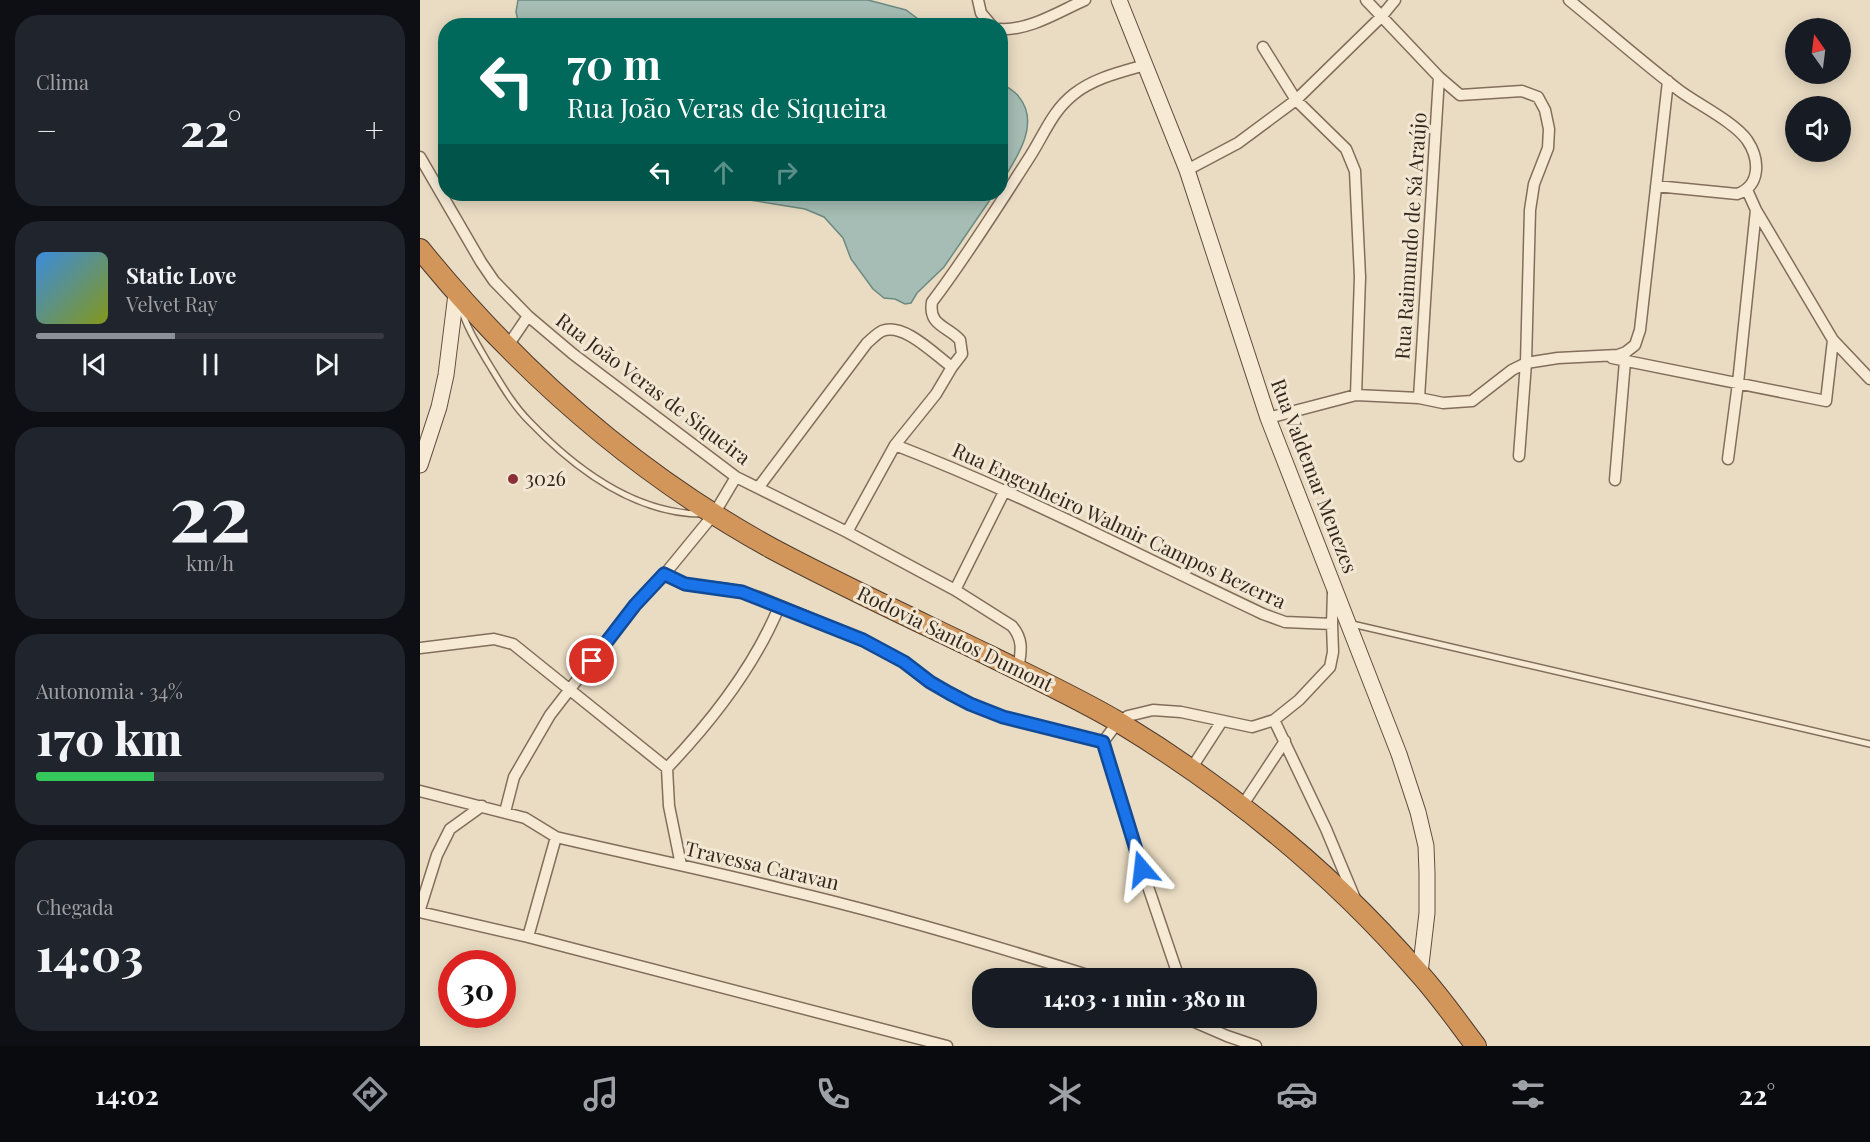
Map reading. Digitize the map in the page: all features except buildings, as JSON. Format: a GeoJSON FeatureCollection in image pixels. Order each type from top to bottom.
{"type":"FeatureCollection","features":[{"type":"Feature","properties":{"kind":"highway","name":"Rodovia Santos Dumont"},"geometry":{"type":"LineString","coordinates":[[420,249],[456,294],[574,411],[613,443],[714,514],[820,573],[1118,722],[1191,769],[1242,806],[1360,909],[1420,973],[1476,1046]]}},
{"type":"Feature","properties":{"kind":"main road","name":"Rua Valdemar Menezes"},"geometry":{"type":"LineString","coordinates":[[1119,0],[1187,170],[1268,418],[1399,754],[1418,812],[1426,846],[1427,914],[1420,973]]}},
{"type":"Feature","properties":{"kind":"main road"},"geometry":{"type":"LineString","coordinates":[[420,465],[439,406],[446,375],[456,294]]}},
{"type":"Feature","properties":{"kind":"street"},"geometry":{"type":"LineString","coordinates":[[978,0],[981,13],[985,18]]}},
{"type":"Feature","properties":{"kind":"street"},"geometry":{"type":"LineString","coordinates":[[1008,28],[1035,22],[1085,0]]}},
{"type":"Feature","properties":{"kind":"street"},"geometry":{"type":"LineString","coordinates":[[1365,0],[1439,77],[1460,95],[1522,91],[1538,97],[1545,110],[1549,129],[1548,148],[1534,184],[1530,210],[1526,363],[1519,456]]}},
{"type":"Feature","properties":{"kind":"street"},"geometry":{"type":"LineString","coordinates":[[1187,170],[1238,143],[1296,100],[1381,17],[1395,0]]}},
{"type":"Feature","properties":{"kind":"street"},"geometry":{"type":"LineString","coordinates":[[1569,0],[1668,81],[1738,130],[1751,148],[1756,166],[1756,177],[1747,190],[1737,194],[1656,186]]}},
{"type":"Feature","properties":{"kind":"street"},"geometry":{"type":"LineString","coordinates":[[1263,47],[1296,100],[1346,150],[1354,171],[1360,277],[1356,395]]}},
{"type":"Feature","properties":{"kind":"street"},"geometry":{"type":"LineString","coordinates":[[1008,190],[1033,152],[1048,123],[1063,104],[1089,84],[1145,65]]}},
{"type":"Feature","properties":{"kind":"street","name":"Rua Raimundo de Sá Araújo"},"geometry":{"type":"LineString","coordinates":[[1419,398],[1439,77]]}},
{"type":"Feature","properties":{"kind":"street"},"geometry":{"type":"LineString","coordinates":[[1268,418],[1356,395],[1419,398],[1443,403],[1472,401],[1479,398],[1512,370],[1526,363],[1558,358],[1618,355],[1635,345],[1668,81]]}},
{"type":"Feature","properties":{"kind":"street","name":"Rua João Veras de Siqueira"},"geometry":{"type":"LineString","coordinates":[[420,157],[438,188]]}},
{"type":"Feature","properties":{"kind":"street"},"geometry":{"type":"LineString","coordinates":[[1747,190],[1756,210],[1833,340],[1870,379]]}},
{"type":"Feature","properties":{"kind":"street","name":"Rua João Veras de Siqueira"},"geometry":{"type":"LineString","coordinates":[[446,201],[494,280],[528,316],[573,354],[736,477],[847,532],[955,590],[1012,626],[1018,633],[1022,646],[1018,670]]}},
{"type":"Feature","properties":{"kind":"street"},"geometry":{"type":"LineString","coordinates":[[847,532],[895,446],[936,394],[962,354],[960,340],[935,321],[931,312],[932,302],[1001,201]]}},
{"type":"Feature","properties":{"kind":"street"},"geometry":{"type":"LineString","coordinates":[[1728,459],[1756,210]]}},
{"type":"Feature","properties":{"kind":"street"},"geometry":{"type":"LineString","coordinates":[[507,347],[528,316]]}},
{"type":"Feature","properties":{"kind":"street"},"geometry":{"type":"LineString","coordinates":[[758,488],[867,344],[879,332],[891,330],[902,332],[926,346],[952,367]]}},
{"type":"Feature","properties":{"kind":"street"},"geometry":{"type":"LineString","coordinates":[[1600,356],[1826,401],[1833,340]]}},
{"type":"Feature","properties":{"kind":"street"},"geometry":{"type":"LineString","coordinates":[[1615,480],[1625,361]]}},
{"type":"Feature","properties":{"kind":"street","name":"Rua Engenheiro Walmir Campos Bezerra"},"geometry":{"type":"LineString","coordinates":[[895,446],[1005,490],[1263,614],[1285,622],[1332,624]]}},
{"type":"Feature","properties":{"kind":"street"},"geometry":{"type":"LineString","coordinates":[[505,812],[514,777],[538,734],[635,605],[714,514],[736,477]]}},
{"type":"Feature","properties":{"kind":"street"},"geometry":{"type":"LineString","coordinates":[[955,590],[1005,490]]}},
{"type":"Feature","properties":{"kind":"street"},"geometry":{"type":"LineString","coordinates":[[664,574],[685,584],[742,592],[863,640],[904,662],[930,682],[970,704],[1003,717],[1103,742]]}},
{"type":"Feature","properties":{"kind":"street"},"geometry":{"type":"LineString","coordinates":[[1103,742],[1118,722],[1128,716],[1153,710],[1181,712],[1252,727],[1274,720],[1299,700],[1330,668],[1333,652],[1333,588]]}},
{"type":"Feature","properties":{"kind":"street"},"geometry":{"type":"LineString","coordinates":[[681,865],[669,806],[667,768],[688,746],[725,699],[767,636],[779,607]]}},
{"type":"Feature","properties":{"kind":"street"},"geometry":{"type":"LineString","coordinates":[[420,648],[481,640],[505,640],[530,656],[667,768]]}},
{"type":"Feature","properties":{"kind":"street"},"geometry":{"type":"LineString","coordinates":[[1274,720],[1326,829],[1360,909]]}},
{"type":"Feature","properties":{"kind":"street"},"geometry":{"type":"LineString","coordinates":[[1191,769],[1222,721]]}},
{"type":"Feature","properties":{"kind":"street"},"geometry":{"type":"LineString","coordinates":[[1242,806],[1285,741]]}},
{"type":"Feature","properties":{"kind":"street"},"geometry":{"type":"LineString","coordinates":[[1103,742],[1176,968]]}},
{"type":"Feature","properties":{"kind":"street","name":"Travessa Caravan"},"geometry":{"type":"LineString","coordinates":[[420,792],[525,818],[556,837],[681,865],[894,918],[1065,968]]}},
{"type":"Feature","properties":{"kind":"street"},"geometry":{"type":"LineString","coordinates":[[482,806],[450,829],[437,855],[420,911],[947,1046]]}},
{"type":"Feature","properties":{"kind":"street"},"geometry":{"type":"LineString","coordinates":[[528,937],[556,837]]}},
{"type":"Feature","properties":{"kind":"street"},"geometry":{"type":"LineString","coordinates":[[1209,1028],[1256,1046]]}},
{"type":"Feature","properties":{"kind":"lane"},"geometry":{"type":"LineString","coordinates":[[456,294],[478,345],[506,392],[528,421],[564,454],[594,478],[630,497],[663,509],[714,514]]}},
{"type":"Feature","properties":{"kind":"lane"},"geometry":{"type":"LineString","coordinates":[[1347,623],[1870,744]]}},
{"type":"Feature","properties":{"kind":"shaded area"},"geometry":{"type":"Polygon","coordinates":[[[518,0],[868,0],[906,10],[917,18],[517,18],[518,0]]]}},
{"type":"Feature","properties":{"kind":"shaded area"},"geometry":{"type":"Polygon","coordinates":[[[1008,88],[1019,97],[1028,118],[1024,141],[1008,171],[1008,88]]]}},
{"type":"Feature","properties":{"kind":"shaded area"},"geometry":{"type":"Polygon","coordinates":[[[756,201],[989,201],[944,267],[917,293],[911,303],[905,304],[895,299],[884,298],[873,289],[851,259],[843,238],[824,217],[805,209],[756,201]]]}},
{"type":"Feature","properties":{"kind":"place","name":"3026"},"geometry":{"type":"Point","coordinates":[513,479]}},
{"type":"Feature","properties":{"kind":"route"},"geometry":{"type":"LineString","coordinates":[[592,661],[635,605],[664,574],[685,584],[727,589],[759,597],[884,650],[930,682],[970,704],[1003,717],[1103,742],[1142,869]]}}]}
